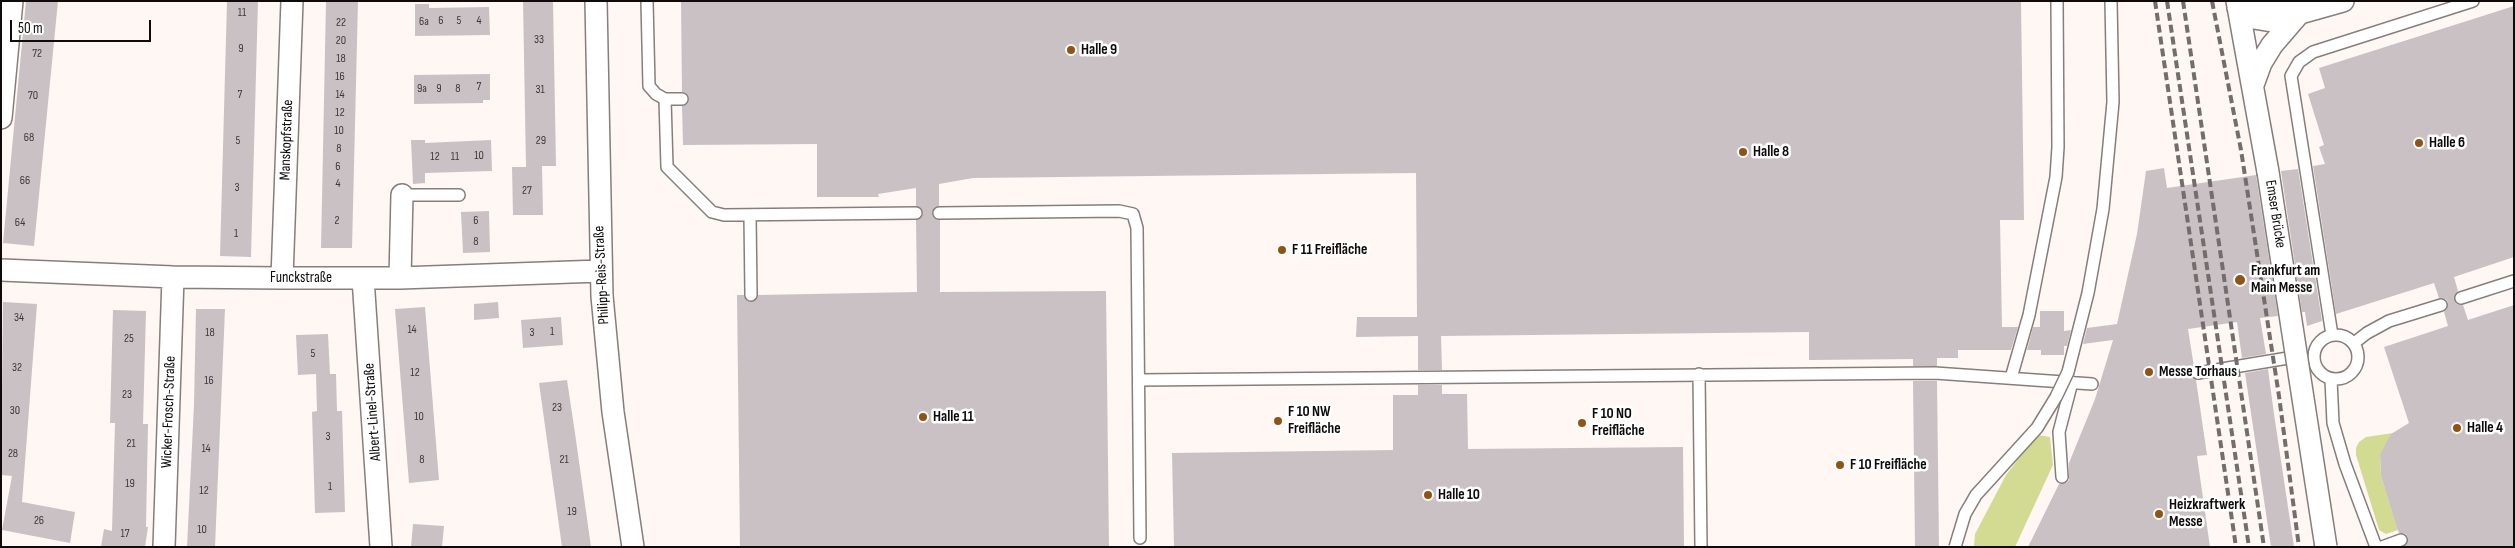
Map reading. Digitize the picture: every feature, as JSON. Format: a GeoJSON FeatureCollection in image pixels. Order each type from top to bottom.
{"type":"FeatureCollection","features":[{"type":"Feature","properties":{"kind":"street"},"geometry":{"type":"LineString","coordinates":[[1,118],[12,1]]}},
{"type":"Feature","properties":{"kind":"street","name":"Manskopfstraße"},"geometry":{"type":"LineString","coordinates":[[282,278],[292,1]]}},
{"type":"Feature","properties":{"kind":"street","name":"Philipp-Reis-Straße"},"geometry":{"type":"LineString","coordinates":[[596,1],[600,270],[613,412],[633,547]]}},
{"type":"Feature","properties":{"kind":"street"},"geometry":{"type":"LineString","coordinates":[[2238,7],[2287,3],[2336,3]]}},
{"type":"Feature","properties":{"kind":"street"},"geometry":{"type":"LineString","coordinates":[[2238,7],[2248,17],[2266,21],[2297,16],[2336,3]]}},
{"type":"Feature","properties":{"kind":"street","name":"Emser Brücke"},"geometry":{"type":"LineString","coordinates":[[2238,7],[2268,172],[2326,547]]}},
{"type":"Feature","properties":{"kind":"street"},"geometry":{"type":"LineString","coordinates":[[2252,85],[2261,62],[2272,44],[2297,16]]}},
{"type":"Feature","properties":{"kind":"street"},"geometry":{"type":"LineString","coordinates":[[400,278],[402,195]]}},
{"type":"Feature","properties":{"kind":"street","name":"Funckstraße"},"geometry":{"type":"LineString","coordinates":[[1,270],[174,278],[400,278],[600,270]]}},
{"type":"Feature","properties":{"kind":"street","name":"Wicker-Frosch-Straße"},"geometry":{"type":"LineString","coordinates":[[164,547],[174,278]]}},
{"type":"Feature","properties":{"kind":"street","name":"Albert-Linel-Straße"},"geometry":{"type":"LineString","coordinates":[[363,278],[381,547]]}},
{"type":"Feature","properties":{"kind":"lane"},"geometry":{"type":"LineString","coordinates":[[647,1],[649,86],[656,94],[665,99],[682,99]]}},
{"type":"Feature","properties":{"kind":"lane"},"geometry":{"type":"LineString","coordinates":[[2011,378],[2029,315],[2056,178],[2058,147],[2057,1]]}},
{"type":"Feature","properties":{"kind":"lane"},"geometry":{"type":"LineString","coordinates":[[1956,547],[1964,514],[1976,496],[2037,428],[2056,397],[2068,372],[2088,293],[2103,209],[2113,102],[2111,1]]}},
{"type":"Feature","properties":{"kind":"lane"},"geometry":{"type":"LineString","coordinates":[[2332,334],[2291,76],[2299,62],[2313,52],[2473,1]]}},
{"type":"Feature","properties":{"kind":"lane"},"geometry":{"type":"LineString","coordinates":[[665,99],[667,168],[712,212],[724,215],[916,213]]}},
{"type":"Feature","properties":{"kind":"lane"},"geometry":{"type":"LineString","coordinates":[[402,195],[459,195]]}},
{"type":"Feature","properties":{"kind":"lane"},"geometry":{"type":"LineString","coordinates":[[940,213],[1119,211],[1133,214],[1137,228],[1140,538]]}},
{"type":"Feature","properties":{"kind":"lane"},"geometry":{"type":"LineString","coordinates":[[750,215],[751,295]]}},
{"type":"Feature","properties":{"kind":"lane"},"geometry":{"type":"LineString","coordinates":[[2461,298],[2514,281]]}},
{"type":"Feature","properties":{"kind":"lane"},"geometry":{"type":"LineString","coordinates":[[2354,343],[2367,333],[2389,321],[2441,304]]}},
{"type":"Feature","properties":{"kind":"lane"},"geometry":{"type":"LineString","coordinates":[[2332,334],[2345,336],[2354,343],[2358,355],[2355,368],[2345,377],[2331,379],[2316,367],[2314,354],[2319,341],[2332,334]]}},
{"type":"Feature","properties":{"kind":"lane"},"geometry":{"type":"LineString","coordinates":[[2198,373],[2314,354]]}},
{"type":"Feature","properties":{"kind":"lane"},"geometry":{"type":"LineString","coordinates":[[1139,380],[1935,373],[2092,384]]}},
{"type":"Feature","properties":{"kind":"lane"},"geometry":{"type":"LineString","coordinates":[[1699,374],[1701,547]]}},
{"type":"Feature","properties":{"kind":"lane"},"geometry":{"type":"LineString","coordinates":[[2331,379],[2333,423],[2345,464],[2376,547]]}},
{"type":"Feature","properties":{"kind":"lane"},"geometry":{"type":"LineString","coordinates":[[2062,477],[2059,432],[2072,382]]}},
{"type":"Feature","properties":{"kind":"lane"},"geometry":{"type":"LineString","coordinates":[[2382,547],[2401,540]]}},
{"type":"Feature","properties":{"kind":"green space"},"geometry":{"type":"Polygon","coordinates":[[[2393,433],[2380,454],[2381,476],[2398,530],[2386,534],[2379,530],[2356,455],[2356,448],[2359,442],[2366,437],[2393,433]]]}},
{"type":"Feature","properties":{"kind":"green space"},"geometry":{"type":"Polygon","coordinates":[[[2037,435],[2050,437],[2053,465],[2015,547],[1974,547],[1975,534],[2006,475],[2037,435]]]}},
{"type":"Feature","properties":{"kind":"building"},"geometry":{"type":"Polygon","coordinates":[[[26,1],[58,1],[34,246],[3,243],[26,1]]]}},
{"type":"Feature","properties":{"kind":"building"},"geometry":{"type":"Polygon","coordinates":[[[227,1],[258,1],[251,257],[220,256],[227,1]]]}},
{"type":"Feature","properties":{"kind":"building"},"geometry":{"type":"Polygon","coordinates":[[[326,1],[358,1],[352,248],[321,248],[326,1]]]}},
{"type":"Feature","properties":{"kind":"building"},"geometry":{"type":"Polygon","coordinates":[[[523,1],[553,1],[556,166],[542,166],[543,215],[513,215],[512,167],[526,167],[523,1]]]}},
{"type":"Feature","properties":{"kind":"building"},"geometry":{"type":"Polygon","coordinates":[[[681,1],[2021,1],[2024,220],[2000,220],[2002,327],[2018,327],[2011,350],[1958,350],[1958,358],[1937,358],[1937,366],[1913,366],[1913,359],[1809,360],[1809,332],[1441,336],[1442,370],[1418,370],[1418,336],[1356,337],[1357,317],[1417,317],[1416,173],[973,178],[939,184],[939,206],[935,207],[932,213],[933,217],[940,220],[940,292],[1106,291],[1109,547],[740,547],[737,295],[744,295],[747,301],[752,302],[757,299],[758,295],[917,292],[916,220],[922,217],[923,212],[916,206],[916,188],[878,194],[879,197],[817,197],[817,144],[683,145],[682,106],[688,103],[689,99],[686,93],[682,92],[681,1]]]}},
{"type":"Feature","properties":{"kind":"building"},"geometry":{"type":"Polygon","coordinates":[[[415,4],[429,4],[429,8],[489,7],[490,35],[415,36],[415,4]]]}},
{"type":"Feature","properties":{"kind":"building"},"geometry":{"type":"Polygon","coordinates":[[[2514,6],[2514,257],[2454,277],[2458,291],[2454,297],[2456,304],[2463,305],[2468,320],[2514,305],[2514,547],[2404,547],[2408,538],[2405,534],[2399,533],[2397,528],[2381,476],[2380,454],[2391,434],[2409,423],[2384,347],[2448,326],[2444,312],[2448,303],[2446,299],[2439,298],[2434,283],[2336,314],[2313,166],[2325,164],[2319,147],[2324,145],[2308,94],[2325,88],[2319,68],[2514,6]]]}},
{"type":"Feature","properties":{"kind":"building"},"geometry":{"type":"Polygon","coordinates":[[[490,74],[490,100],[483,100],[483,103],[414,104],[414,75],[490,74]]]}},
{"type":"Feature","properties":{"kind":"building"},"geometry":{"type":"Polygon","coordinates":[[[411,140],[425,140],[425,143],[491,140],[492,171],[425,173],[425,183],[413,184],[411,140]]]}},
{"type":"Feature","properties":{"kind":"building"},"geometry":{"type":"Polygon","coordinates":[[[2164,168],[2167,188],[2256,175],[2278,316],[2260,318],[2266,354],[2242,358],[2237,322],[2188,329],[2194,367],[2191,374],[2196,380],[2207,455],[2197,456],[2210,547],[2028,547],[2059,484],[2066,483],[2069,480],[2069,463],[2095,399],[2113,340],[2083,344],[2087,328],[2117,324],[2137,234],[2146,171],[2164,168]]]}},
{"type":"Feature","properties":{"kind":"building"},"geometry":{"type":"Polygon","coordinates":[[[2298,169],[2322,321],[2307,326],[2305,312],[2302,312],[2281,171],[2298,169]]]}},
{"type":"Feature","properties":{"kind":"building"},"geometry":{"type":"Polygon","coordinates":[[[489,211],[490,252],[463,253],[461,212],[489,211]]]}},
{"type":"Feature","properties":{"kind":"building"},"geometry":{"type":"Polygon","coordinates":[[[3,302],[37,304],[22,502],[75,512],[70,543],[2,530],[12,476],[1,475],[3,302]]]}},
{"type":"Feature","properties":{"kind":"building"},"geometry":{"type":"Polygon","coordinates":[[[498,302],[499,318],[474,320],[474,304],[498,302]]]}},
{"type":"Feature","properties":{"kind":"building"},"geometry":{"type":"Polygon","coordinates":[[[425,307],[439,480],[409,483],[395,309],[425,307]]]}},
{"type":"Feature","properties":{"kind":"building"},"geometry":{"type":"Polygon","coordinates":[[[196,309],[225,309],[215,547],[187,547],[194,405],[196,309]]]}},
{"type":"Feature","properties":{"kind":"building"},"geometry":{"type":"Polygon","coordinates":[[[113,310],[146,311],[143,424],[148,424],[146,527],[148,527],[145,547],[101,547],[104,529],[112,531],[115,423],[110,423],[113,310]]]}},
{"type":"Feature","properties":{"kind":"building"},"geometry":{"type":"Polygon","coordinates":[[[2040,311],[2064,311],[2064,331],[2071,330],[2067,346],[2064,346],[2064,355],[2041,355],[2041,350],[2027,350],[2033,327],[2040,327],[2040,311]]]}},
{"type":"Feature","properties":{"kind":"building"},"geometry":{"type":"Polygon","coordinates":[[[561,317],[563,345],[523,348],[521,320],[561,317]]]}},
{"type":"Feature","properties":{"kind":"building"},"geometry":{"type":"Polygon","coordinates":[[[328,334],[330,374],[336,374],[337,411],[342,411],[345,512],[315,513],[312,412],[317,411],[316,374],[298,375],[296,335],[328,334]]]}},
{"type":"Feature","properties":{"kind":"building"},"geometry":{"type":"Polygon","coordinates":[[[2268,369],[2294,547],[2271,547],[2245,373],[2268,369]]]}},
{"type":"Feature","properties":{"kind":"building"},"geometry":{"type":"Polygon","coordinates":[[[567,380],[591,547],[562,547],[539,383],[567,380]]]}},
{"type":"Feature","properties":{"kind":"building"},"geometry":{"type":"Polygon","coordinates":[[[1913,381],[1937,381],[1939,547],[1915,547],[1913,381]]]}},
{"type":"Feature","properties":{"kind":"building","name":"Halle 10"},"geometry":{"type":"Polygon","coordinates":[[[1418,385],[1442,385],[1442,394],[1467,394],[1468,449],[1683,447],[1684,547],[1174,547],[1172,453],[1393,450],[1393,395],[1418,395],[1418,385]]]}},
{"type":"Feature","properties":{"kind":"building"},"geometry":{"type":"Polygon","coordinates":[[[413,524],[444,526],[442,547],[411,547],[413,524]]]}},
{"type":"Feature","properties":{"kind":"railway"},"geometry":{"type":"LineString","coordinates":[[2155,1],[2236,547]]}},
{"type":"Feature","properties":{"kind":"railway"},"geometry":{"type":"LineString","coordinates":[[2167,1],[2249,547]]}},
{"type":"Feature","properties":{"kind":"railway"},"geometry":{"type":"LineString","coordinates":[[2183,1],[2264,547]]}},
{"type":"Feature","properties":{"kind":"railway"},"geometry":{"type":"LineString","coordinates":[[2212,1],[2241,150],[2279,396],[2299,547]]}},
{"type":"Feature","properties":{"kind":"place","name":"Halle 9"},"geometry":{"type":"Point","coordinates":[1071,50]}},
{"type":"Feature","properties":{"kind":"place","name":"Halle 6"},"geometry":{"type":"Point","coordinates":[2419,143]}},
{"type":"Feature","properties":{"kind":"place","name":"Halle 8"},"geometry":{"type":"Point","coordinates":[1743,152]}},
{"type":"Feature","properties":{"kind":"place","name":"F 11 Freifläche"},"geometry":{"type":"Point","coordinates":[1282,250]}},
{"type":"Feature","properties":{"kind":"place","name":"Frankfurt am Main Messe"},"geometry":{"type":"Point","coordinates":[2240,280]}},
{"type":"Feature","properties":{"kind":"place","name":"Messe Torhaus"},"geometry":{"type":"Point","coordinates":[2149,372]}},
{"type":"Feature","properties":{"kind":"place","name":"Halle 11"},"geometry":{"type":"Point","coordinates":[923,417]}},
{"type":"Feature","properties":{"kind":"place","name":"F 10 NW Freifläche"},"geometry":{"type":"Point","coordinates":[1278,421]}},
{"type":"Feature","properties":{"kind":"place","name":"F 10 NO Freifläche"},"geometry":{"type":"Point","coordinates":[1582,423]}},
{"type":"Feature","properties":{"kind":"place","name":"Halle 4"},"geometry":{"type":"Point","coordinates":[2457,428]}},
{"type":"Feature","properties":{"kind":"place","name":"F 10 Freifläche"},"geometry":{"type":"Point","coordinates":[1840,465]}},
{"type":"Feature","properties":{"kind":"place","name":"Halle 10"},"geometry":{"type":"Point","coordinates":[1428,495]}},
{"type":"Feature","properties":{"kind":"place","name":"Heizkraftwerk Messe"},"geometry":{"type":"Point","coordinates":[2159,514]}}]}
